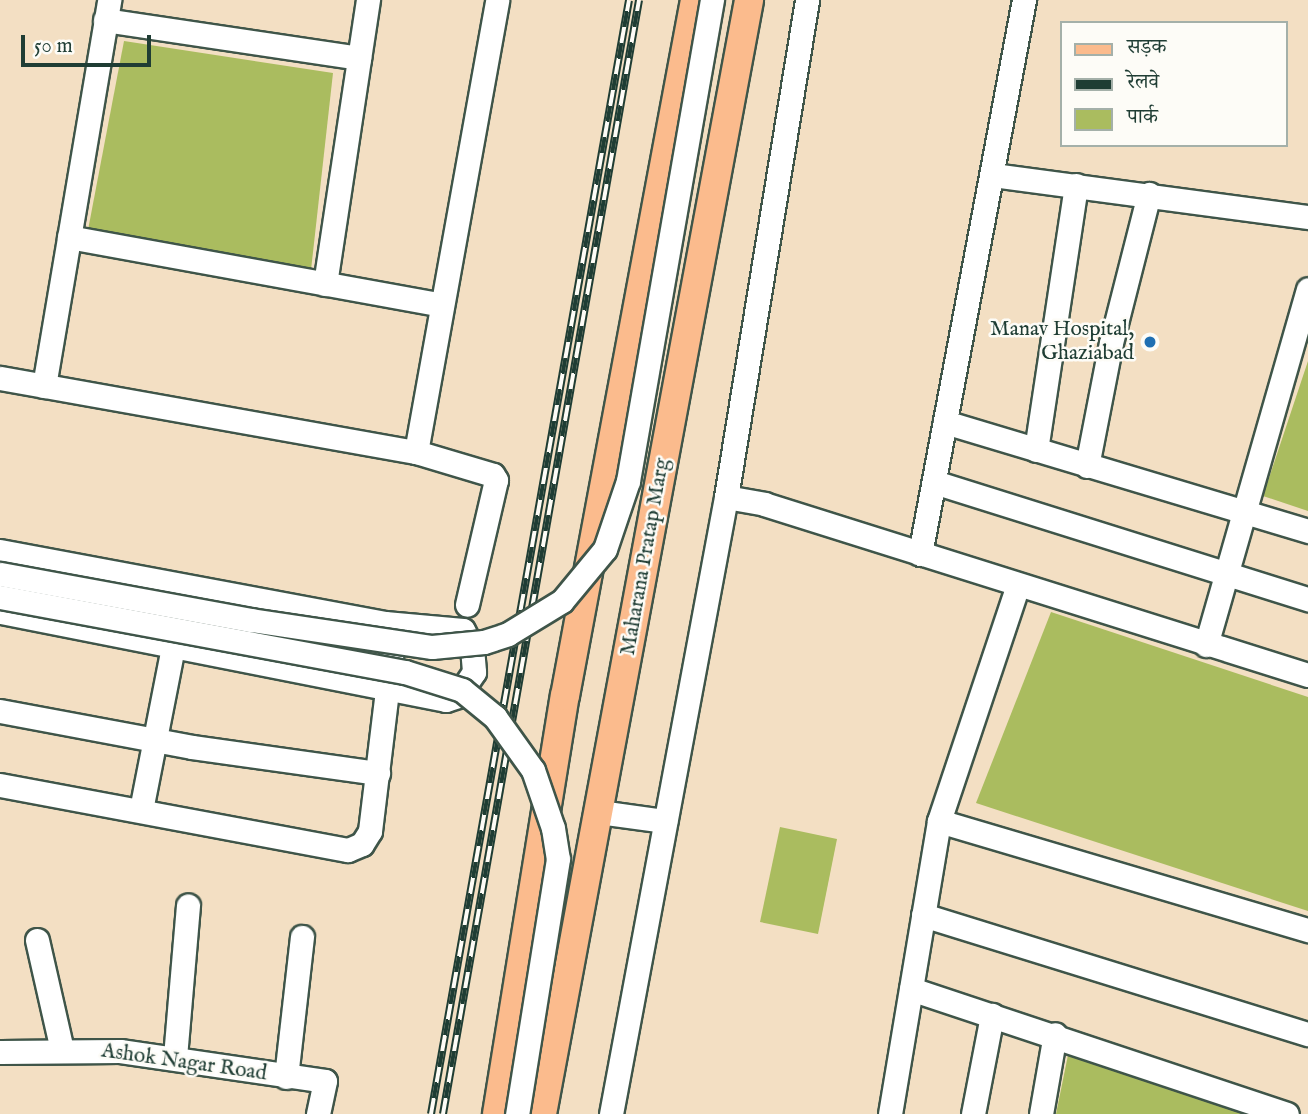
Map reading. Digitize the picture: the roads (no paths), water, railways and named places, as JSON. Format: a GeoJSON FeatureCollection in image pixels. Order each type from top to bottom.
{"type":"FeatureCollection","features":[{"type":"Feature","properties":{"kind":"main road"},"geometry":{"type":"LineString","coordinates":[[497,1114],[565,696],[695,0]]}},
{"type":"Feature","properties":{"kind":"main road","name":"Maharana Pratap Marg"},"geometry":{"type":"LineString","coordinates":[[542,1114],[749,0]]}},
{"type":"Feature","properties":{"kind":"main road"},"geometry":{"type":"LineString","coordinates":[[539,859],[589,866]]}},
{"type":"Feature","properties":{"kind":"street"},"geometry":{"type":"LineString","coordinates":[[325,284],[368,0]]}},
{"type":"Feature","properties":{"kind":"street"},"geometry":{"type":"LineString","coordinates":[[416,452],[498,0]]}},
{"type":"Feature","properties":{"kind":"street"},"geometry":{"type":"LineString","coordinates":[[0,574],[264,623],[432,648],[508,634],[562,601],[605,549],[628,481],[712,0]]}},
{"type":"Feature","properties":{"kind":"street"},"geometry":{"type":"LineString","coordinates":[[611,1114],[726,497],[807,0]]}},
{"type":"Feature","properties":{"kind":"street"},"geometry":{"type":"LineString","coordinates":[[920,554],[1024,0]]}},
{"type":"Feature","properties":{"kind":"street"},"geometry":{"type":"LineString","coordinates":[[44,386],[107,10],[359,58]]}},
{"type":"Feature","properties":{"kind":"street"},"geometry":{"type":"LineString","coordinates":[[993,175],[1308,217]]}},
{"type":"Feature","properties":{"kind":"street"},"geometry":{"type":"LineString","coordinates":[[1036,450],[1076,185]]}},
{"type":"Feature","properties":{"kind":"street"},"geometry":{"type":"LineString","coordinates":[[1087,466],[1111,343],[1149,194]]}},
{"type":"Feature","properties":{"kind":"street"},"geometry":{"type":"LineString","coordinates":[[69,237],[442,306]]}},
{"type":"Feature","properties":{"kind":"street"},"geometry":{"type":"LineString","coordinates":[[1206,645],[1308,289]]}},
{"type":"Feature","properties":{"kind":"street"},"geometry":{"type":"LineString","coordinates":[[0,378],[416,452],[484,470],[496,480],[467,605]]}},
{"type":"Feature","properties":{"kind":"street"},"geometry":{"type":"LineString","coordinates":[[945,422],[1308,531]]}},
{"type":"Feature","properties":{"kind":"street"},"geometry":{"type":"LineString","coordinates":[[934,482],[1308,599]]}},
{"type":"Feature","properties":{"kind":"street"},"geometry":{"type":"LineString","coordinates":[[726,497],[764,504],[1308,675]]}},
{"type":"Feature","properties":{"kind":"street"},"geometry":{"type":"LineString","coordinates":[[0,551],[395,625],[463,630],[472,648],[474,672],[458,696],[446,700],[0,612]]}},
{"type":"Feature","properties":{"kind":"street"},"geometry":{"type":"LineString","coordinates":[[890,1114],[939,821],[1018,585]]}},
{"type":"Feature","properties":{"kind":"street"},"geometry":{"type":"LineString","coordinates":[[0,597],[405,672],[462,690],[495,717],[533,770],[553,828],[558,859],[517,1114]]}},
{"type":"Feature","properties":{"kind":"street"},"geometry":{"type":"LineString","coordinates":[[0,785],[348,850],[362,844],[370,831],[395,625]]}},
{"type":"Feature","properties":{"kind":"street"},"geometry":{"type":"LineString","coordinates":[[141,810],[157,740],[173,647]]}},
{"type":"Feature","properties":{"kind":"street"},"geometry":{"type":"LineString","coordinates":[[0,711],[157,740],[378,773]]}},
{"type":"Feature","properties":{"kind":"street"},"geometry":{"type":"LineString","coordinates":[[599,813],[665,821]]}},
{"type":"Feature","properties":{"kind":"street"},"geometry":{"type":"LineString","coordinates":[[939,821],[1308,930]]}},
{"type":"Feature","properties":{"kind":"street"},"geometry":{"type":"LineString","coordinates":[[175,1057],[187,906]]}},
{"type":"Feature","properties":{"kind":"street"},"geometry":{"type":"LineString","coordinates":[[923,915],[1308,1034]]}},
{"type":"Feature","properties":{"kind":"street"},"geometry":{"type":"LineString","coordinates":[[286,1077],[302,937]]}},
{"type":"Feature","properties":{"kind":"street"},"geometry":{"type":"LineString","coordinates":[[37,940],[62,1050]]}},
{"type":"Feature","properties":{"kind":"street"},"geometry":{"type":"LineString","coordinates":[[911,989],[1055,1034],[1287,1114]]}},
{"type":"Feature","properties":{"kind":"street"},"geometry":{"type":"LineString","coordinates":[[974,1114],[992,1015]]}},
{"type":"Feature","properties":{"kind":"street"},"geometry":{"type":"LineString","coordinates":[[1041,1114],[1055,1034]]}},
{"type":"Feature","properties":{"kind":"street","name":"Ashok Nagar Road"},"geometry":{"type":"LineString","coordinates":[[0,1052],[62,1050],[175,1057],[286,1077],[325,1081],[318,1114]]}},
{"type":"Feature","properties":{"kind":"railway"},"geometry":{"type":"LineString","coordinates":[[431,1114],[629,0]]}},
{"type":"Feature","properties":{"kind":"railway"},"geometry":{"type":"LineString","coordinates":[[443,1114],[639,0]]}},
{"type":"Feature","properties":{"kind":"place","name":"Manav Hospital, Ghaziabad"},"geometry":{"type":"Point","coordinates":[1150,342]}}]}
